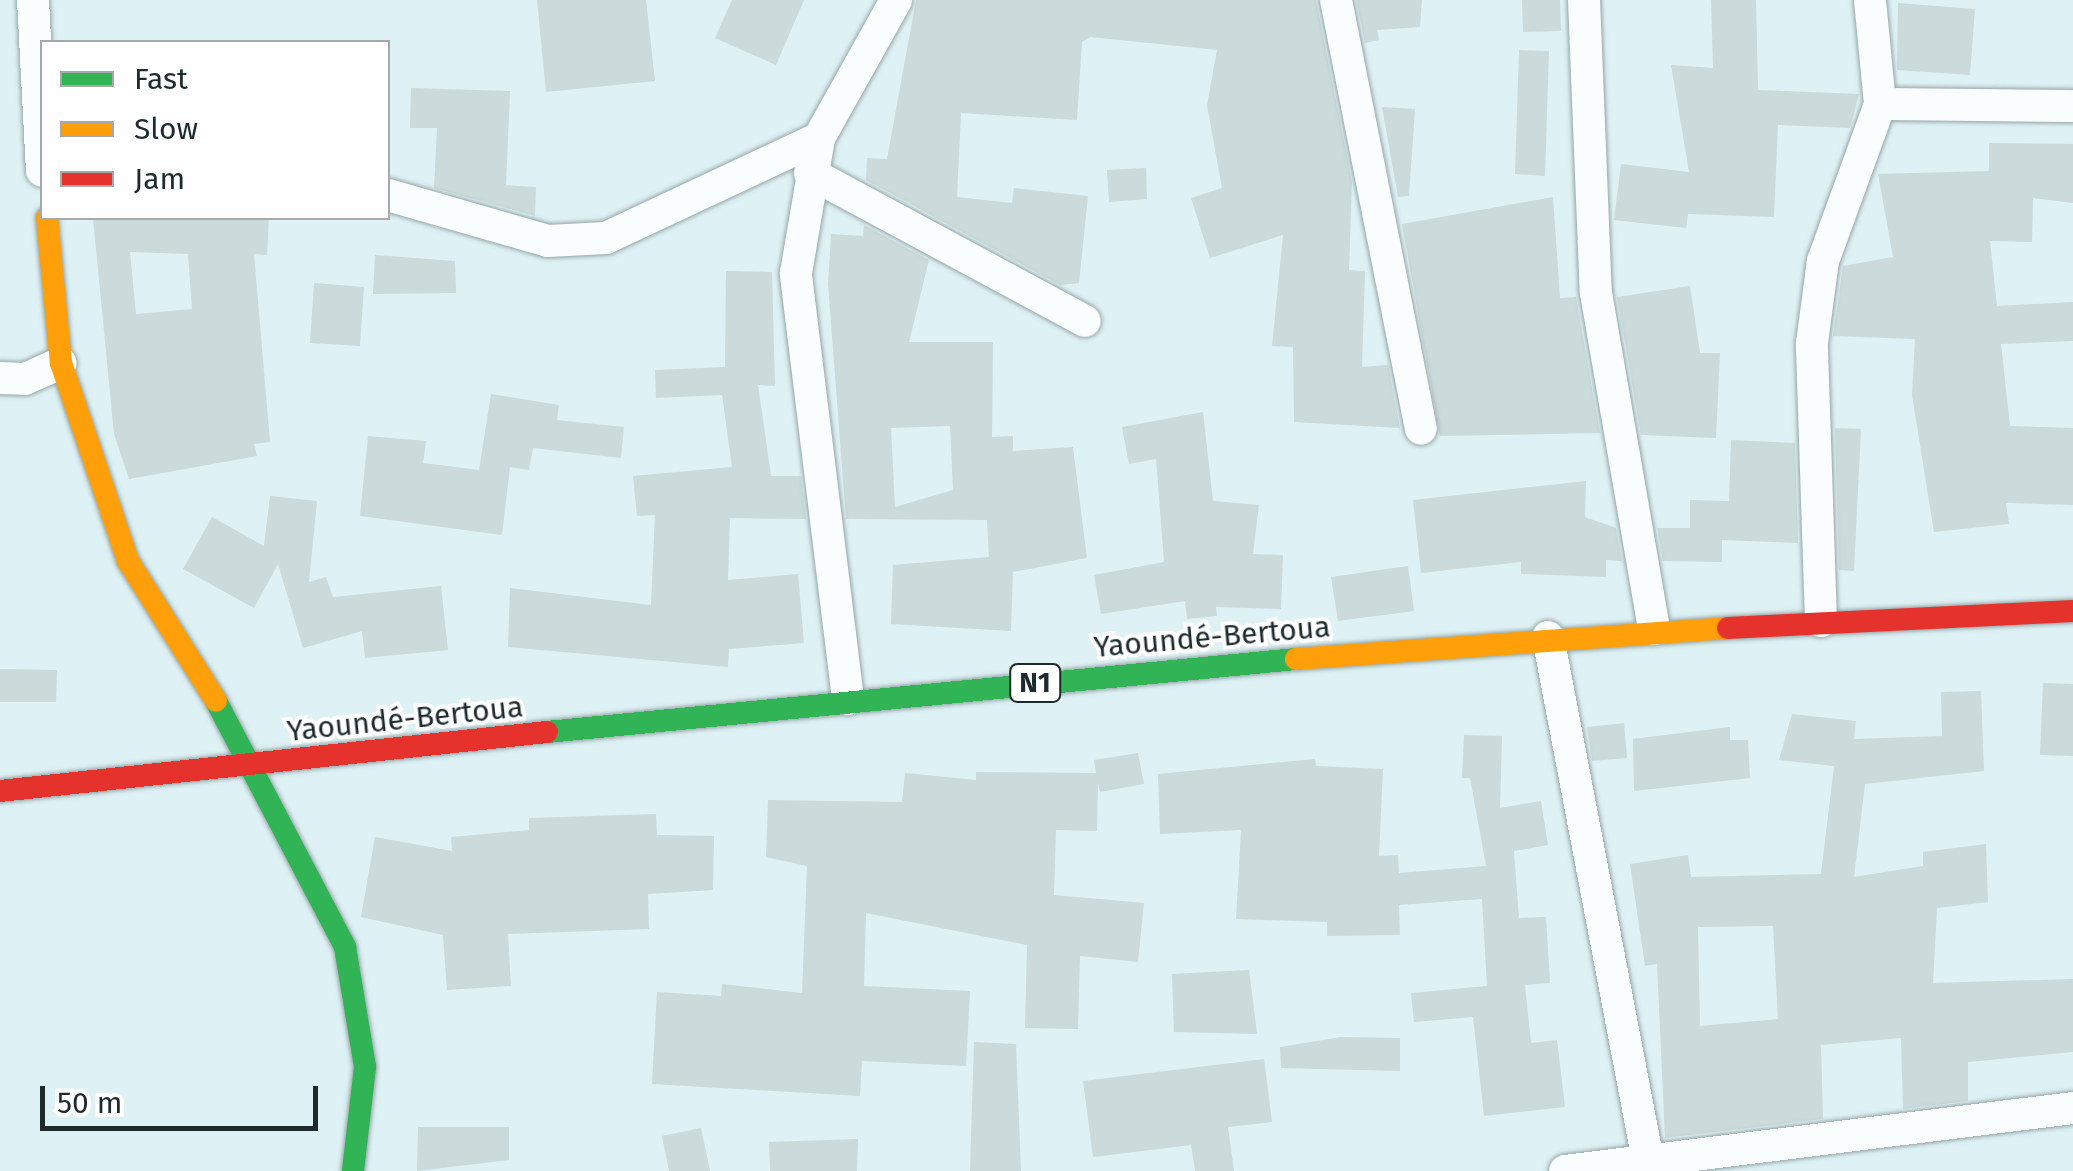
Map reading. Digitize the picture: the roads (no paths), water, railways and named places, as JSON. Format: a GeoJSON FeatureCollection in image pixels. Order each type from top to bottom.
{"type":"FeatureCollection","features":[{"type":"Feature","properties":{"kind":"main road"},"geometry":{"type":"LineString","coordinates":[[47,220],[61,362],[128,561],[257,766],[345,947],[365,1067],[353,1171]]}},
{"type":"Feature","properties":{"kind":"main road","name":"Yaoundé-Bertoua"},"geometry":{"type":"LineString","coordinates":[[0,791],[848,699],[1548,637],[1654,628],[2073,611]]}},
{"type":"Feature","properties":{"kind":"street"},"geometry":{"type":"LineString","coordinates":[[33,0],[40,133]]}},
{"type":"Feature","properties":{"kind":"street"},"geometry":{"type":"LineString","coordinates":[[848,699],[796,273],[819,138],[896,0]]}},
{"type":"Feature","properties":{"kind":"street"},"geometry":{"type":"LineString","coordinates":[[1336,0],[1421,429]]}},
{"type":"Feature","properties":{"kind":"street"},"geometry":{"type":"LineString","coordinates":[[1584,0],[1596,293],[1654,628]]}},
{"type":"Feature","properties":{"kind":"street"},"geometry":{"type":"LineString","coordinates":[[1822,620],[1812,343],[1823,261],[1880,104],[1870,0]]}},
{"type":"Feature","properties":{"kind":"street"},"geometry":{"type":"LineString","coordinates":[[1880,104],[2073,106]]}},
{"type":"Feature","properties":{"kind":"street"},"geometry":{"type":"LineString","coordinates":[[390,196],[548,241],[606,238],[819,138]]}},
{"type":"Feature","properties":{"kind":"street"},"geometry":{"type":"LineString","coordinates":[[810,173],[1085,321]]}},
{"type":"Feature","properties":{"kind":"street"},"geometry":{"type":"LineString","coordinates":[[0,378],[24,379],[61,362]]}},
{"type":"Feature","properties":{"kind":"street"},"geometry":{"type":"LineString","coordinates":[[1548,637],[1649,1164]]}},
{"type":"Feature","properties":{"kind":"street"},"geometry":{"type":"LineString","coordinates":[[1565,1171],[1649,1164],[2073,1108]]}}]}
